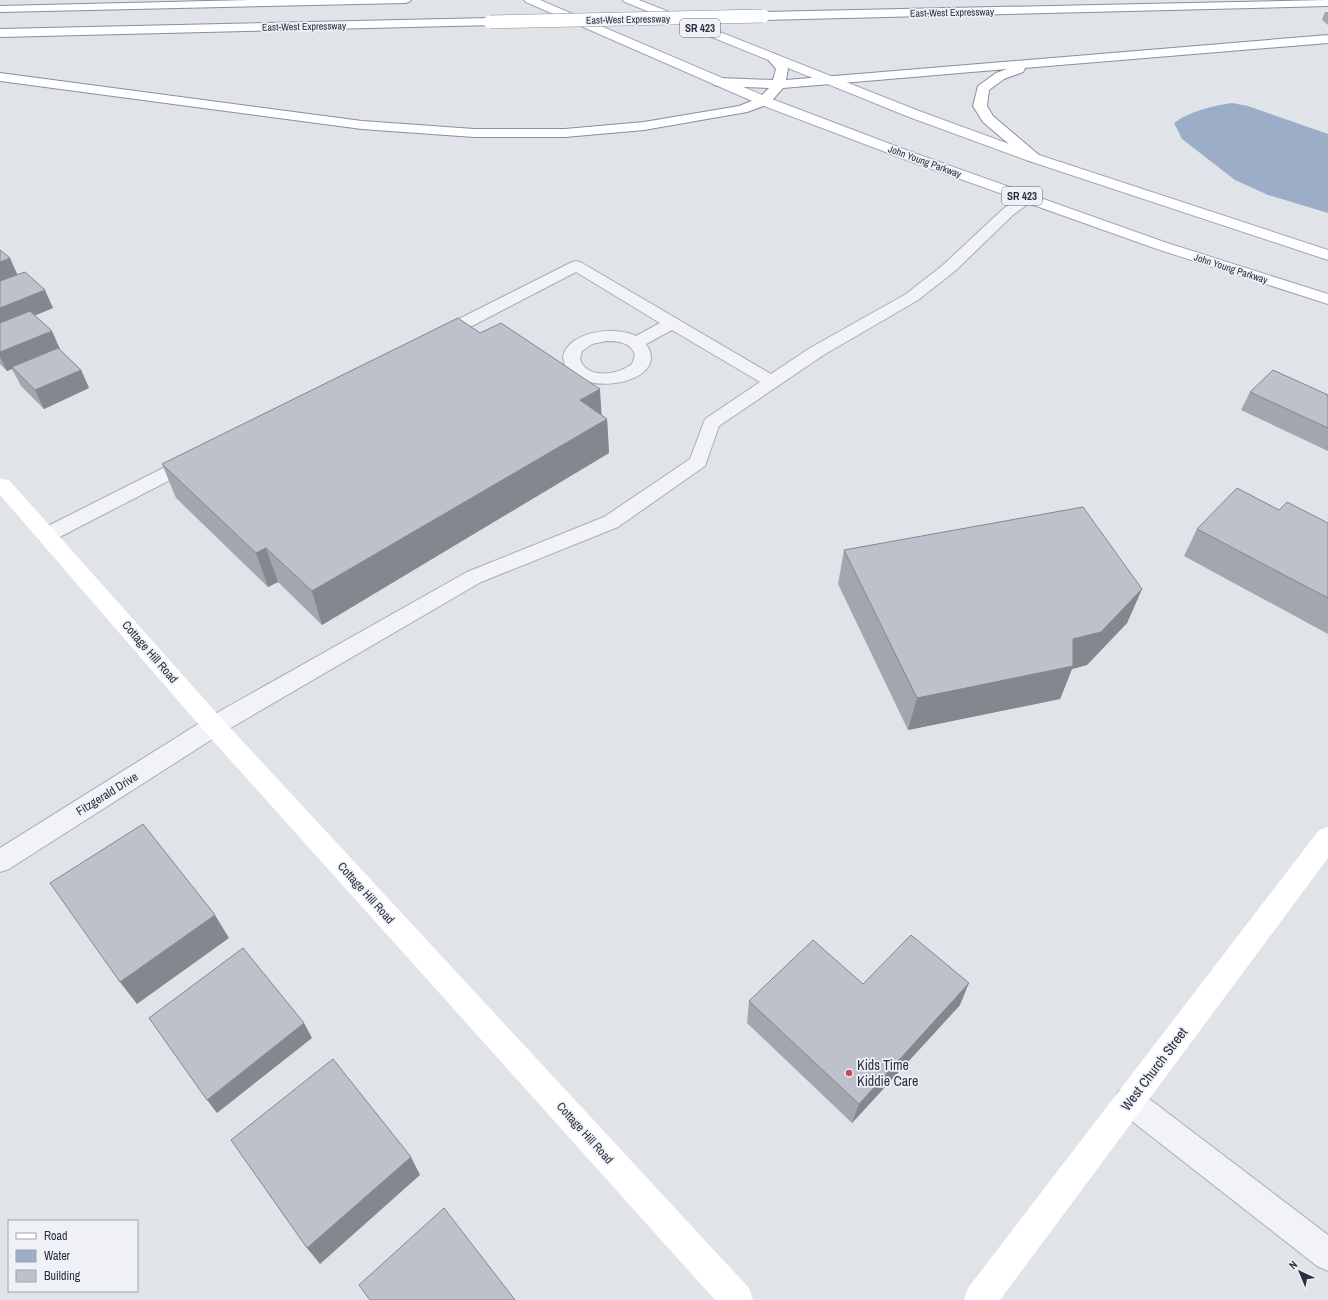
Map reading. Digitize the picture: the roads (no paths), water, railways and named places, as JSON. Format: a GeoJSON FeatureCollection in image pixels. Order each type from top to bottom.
{"type":"FeatureCollection","features":[{"type":"Feature","properties":{"kind":"main road","name":"East-West Expressway"},"geometry":{"type":"LineString","coordinates":[[0,9],[405,0]]}},
{"type":"Feature","properties":{"kind":"main road","name":"John Young Parkway"},"geometry":{"type":"LineString","coordinates":[[530,0],[764,101],[909,156],[1162,246],[1328,299]]}},
{"type":"Feature","properties":{"kind":"main road","name":"SR 423"},"geometry":{"type":"LineString","coordinates":[[629,0],[914,114],[1034,158],[1328,255]]}},
{"type":"Feature","properties":{"kind":"main road","name":"East-West Expressway"},"geometry":{"type":"LineString","coordinates":[[0,33],[1328,3]]}},
{"type":"Feature","properties":{"kind":"main road"},"geometry":{"type":"LineString","coordinates":[[719,82],[779,84],[1328,39]]}},
{"type":"Feature","properties":{"kind":"main road"},"geometry":{"type":"LineString","coordinates":[[0,77],[362,125],[474,133],[565,133],[644,126],[728,112],[764,101],[779,84],[782,69],[771,56]]}},
{"type":"Feature","properties":{"kind":"main road"},"geometry":{"type":"LineString","coordinates":[[1034,158],[988,119],[980,106],[983,89],[1000,76],[1035,63]]}},
{"type":"Feature","properties":{"kind":"main road","name":"Cottage Hill Road"},"geometry":{"type":"LineString","coordinates":[[1,484],[214,726],[737,1300]]}},
{"type":"Feature","properties":{"kind":"main road","name":"West Church Street"},"geometry":{"type":"LineString","coordinates":[[980,1300],[1328,838]]}},
{"type":"Feature","properties":{"kind":"street","name":"Fitzgerald Drive"},"geometry":{"type":"LineString","coordinates":[[0,861],[214,726],[474,578],[611,522],[698,462],[711,423],[816,352],[912,297],[949,268],[1008,212],[1026,198]]}},
{"type":"Feature","properties":{"kind":"street"},"geometry":{"type":"LineString","coordinates":[[422,345],[576,266],[772,382]]}},
{"type":"Feature","properties":{"kind":"street"},"geometry":{"type":"LineString","coordinates":[[636,343],[672,323]]}},
{"type":"Feature","properties":{"kind":"street"},"geometry":{"type":"LineString","coordinates":[[47,535],[210,452]]}},
{"type":"Feature","properties":{"kind":"street"},"geometry":{"type":"LineString","coordinates":[[1129,1101],[1328,1255]]}},
{"type":"Feature","properties":{"kind":"water"},"geometry":{"type":"Polygon","coordinates":[[[1232,103],[1248,106],[1328,134],[1328,213],[1268,195],[1235,180],[1182,139],[1174,123],[1187,115],[1232,103]]]}},
{"type":"Feature","properties":{"kind":"place","name":"Kids Time Kiddie Care"},"geometry":{"type":"Point","coordinates":[849,1073]}}]}
